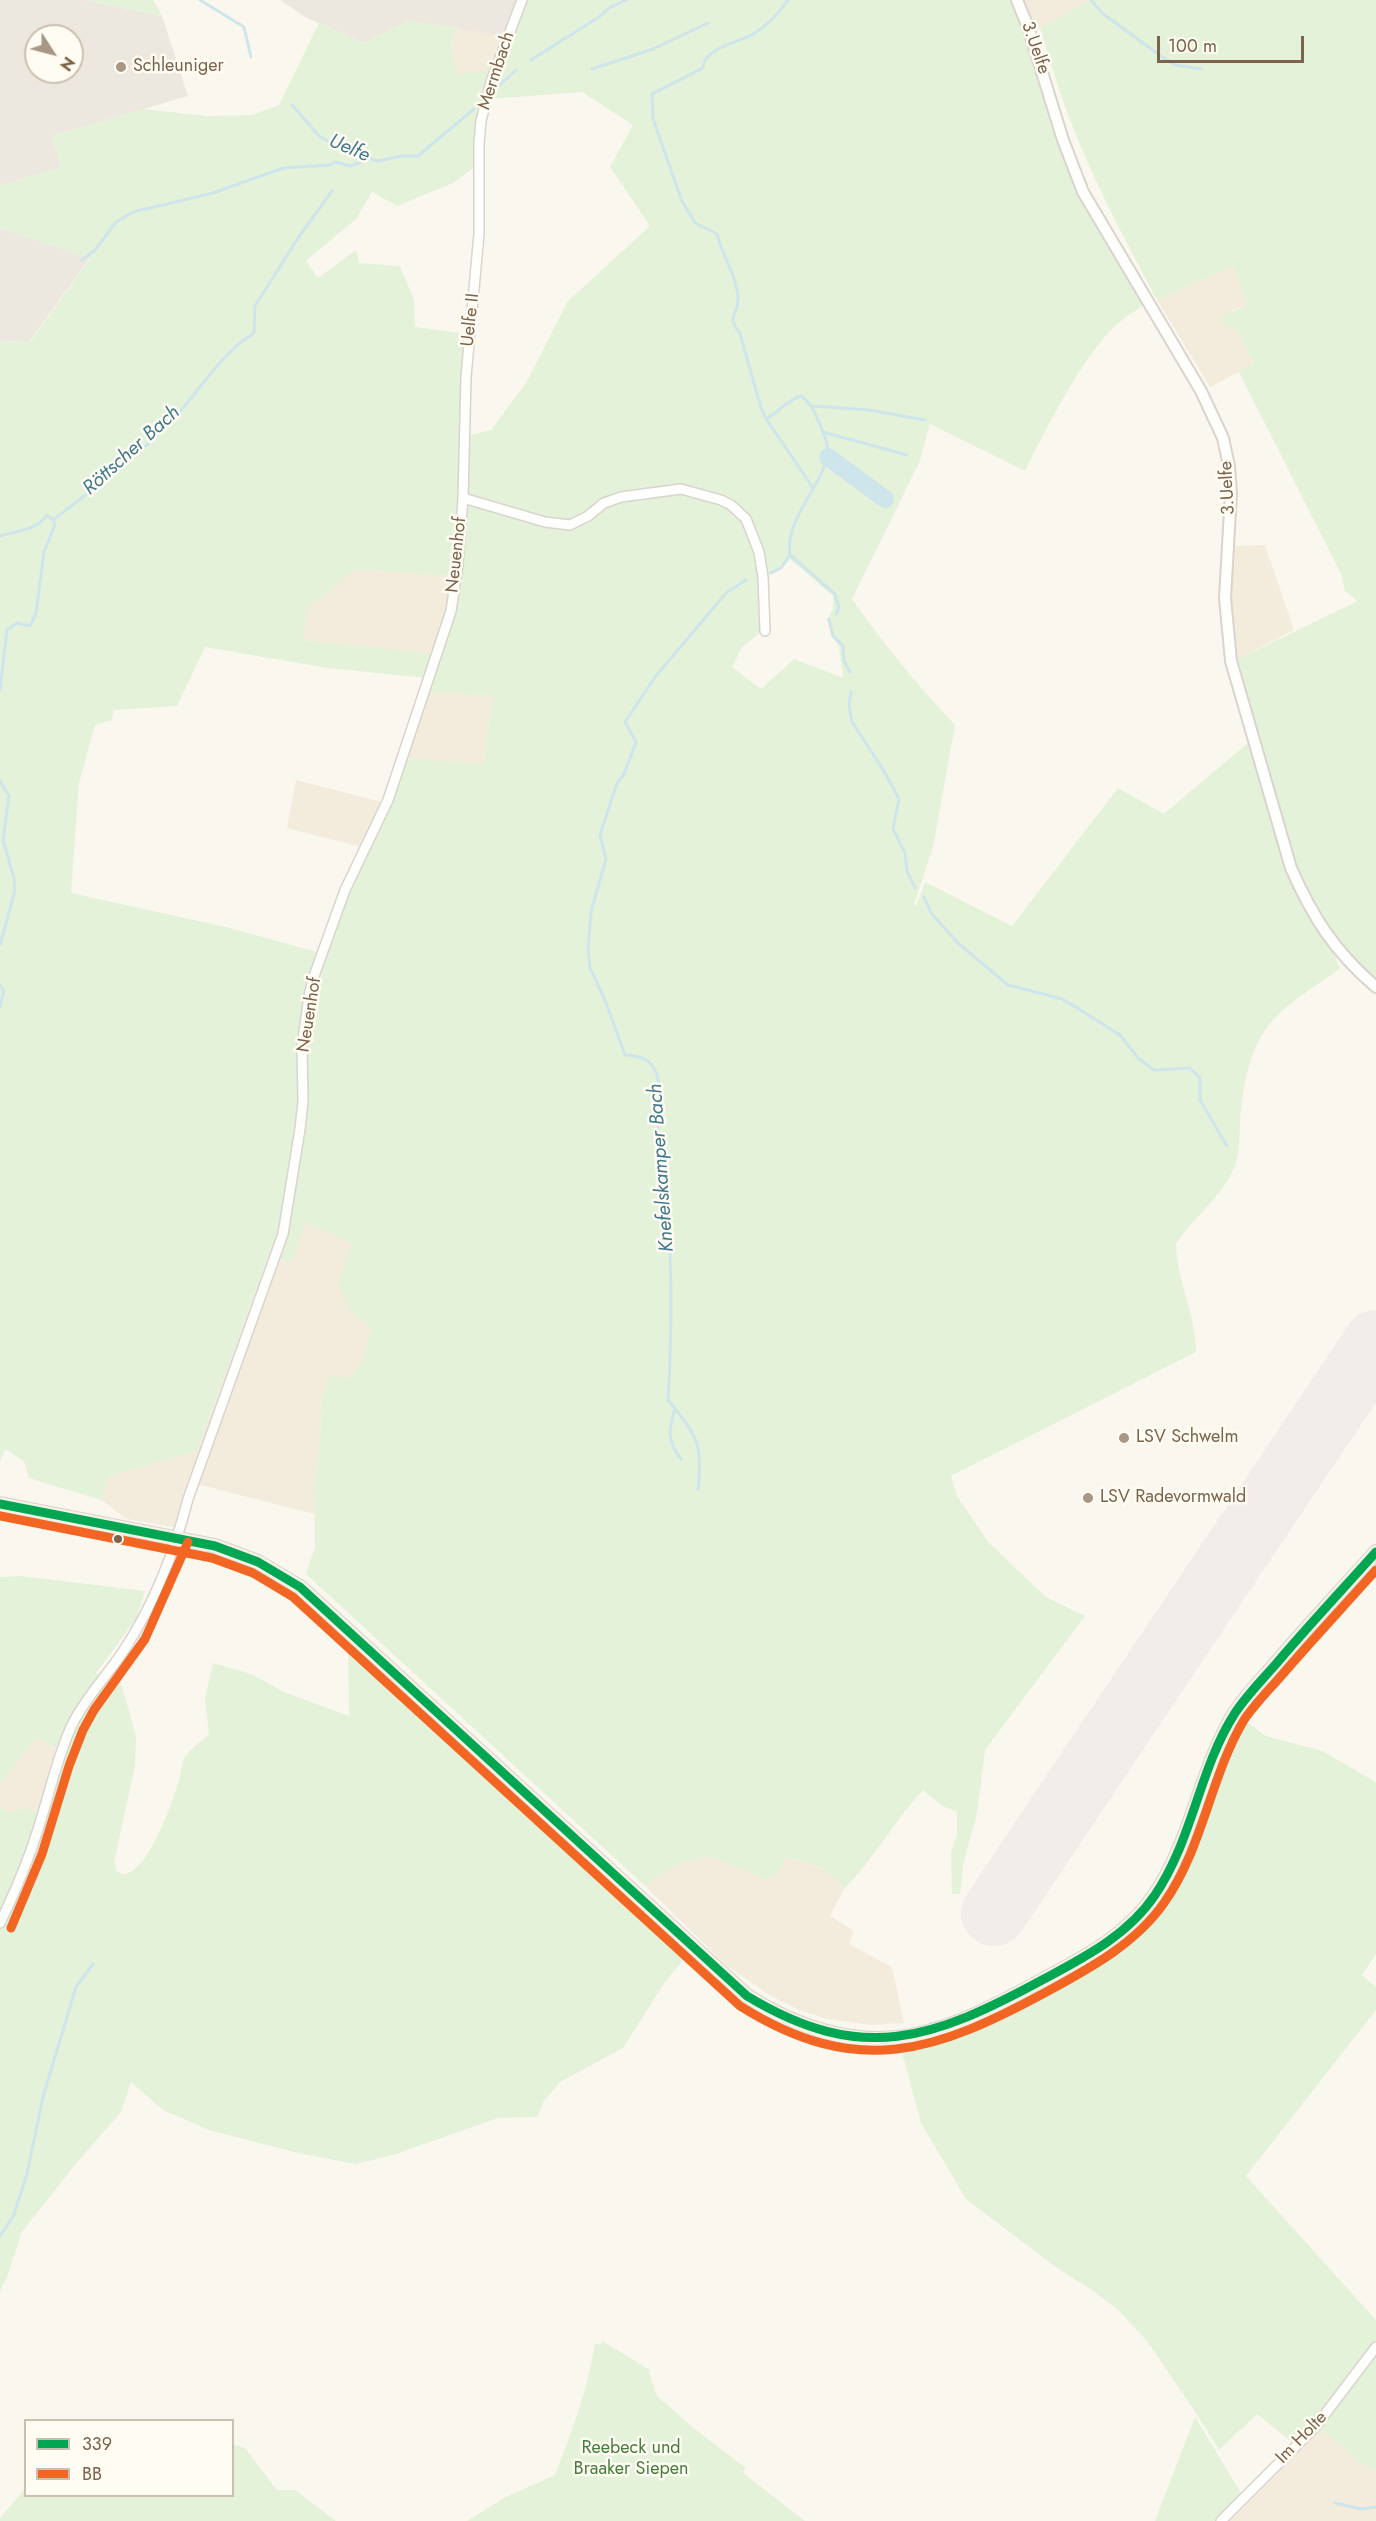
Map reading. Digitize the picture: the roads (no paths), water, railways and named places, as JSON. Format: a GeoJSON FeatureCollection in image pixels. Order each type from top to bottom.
{"type":"FeatureCollection","features":[{"type":"Feature","properties":{"kind":"main road"},"geometry":{"type":"LineString","coordinates":[[0,1504],[177,1538],[244,1556],[270,1568],[300,1587],[726,1979],[764,2007],[789,2020],[826,2031],[856,2036],[892,2038],[911,2036],[984,2011],[1082,1959],[1118,1936],[1149,1904],[1167,1876],[1182,1846],[1214,1758],[1233,1716],[1284,1653],[1376,1552]]}},
{"type":"Feature","properties":{"kind":"street","name":"Mermbach"},"geometry":{"type":"LineString","coordinates":[[479,142],[481,121],[491,81],[522,0]]}},
{"type":"Feature","properties":{"kind":"street","name":"3.Uelfe"},"geometry":{"type":"LineString","coordinates":[[1017,0],[1032,36],[1063,140],[1083,192],[1201,391],[1223,438],[1229,466],[1231,493],[1225,598],[1231,661],[1242,702],[1291,868],[1302,892],[1327,936],[1354,969],[1376,987]]}},
{"type":"Feature","properties":{"kind":"street","name":"Uelfe II"},"geometry":{"type":"LineString","coordinates":[[463,498],[466,377],[481,213],[477,167],[479,142]]}},
{"type":"Feature","properties":{"kind":"street"},"geometry":{"type":"LineString","coordinates":[[463,498],[545,522],[570,525],[588,516],[604,503],[621,497],[681,489],[721,500],[731,505],[746,519],[759,552],[763,577],[765,631]]}},
{"type":"Feature","properties":{"kind":"street","name":"Neuenhof"},"geometry":{"type":"LineString","coordinates":[[0,1923],[32,1847],[72,1726],[86,1699],[135,1633],[177,1538],[195,1479],[283,1234],[303,1101],[302,1047],[309,996],[345,890],[388,800],[445,632],[454,589],[463,498]]}},
{"type":"Feature","properties":{"kind":"street","name":"Im Holte"},"geometry":{"type":"LineString","coordinates":[[1221,2521],[1326,2414],[1376,2348]]}},
{"type":"Feature","properties":{"kind":"waterway","name":"Uelfe"},"geometry":{"type":"LineString","coordinates":[[200,0],[244,27],[251,57]]}},
{"type":"Feature","properties":{"kind":"waterway","name":"Uelfe"},"geometry":{"type":"LineString","coordinates":[[531,60],[599,17],[609,8],[626,0]]}},
{"type":"Feature","properties":{"kind":"waterway"},"geometry":{"type":"LineString","coordinates":[[788,0],[760,30],[716,50],[709,55],[703,68],[652,94],[653,119],[682,201],[695,223],[717,234],[732,274],[738,298],[733,319],[740,333],[766,419],[791,400],[801,396],[812,408],[826,439],[827,457],[792,530],[790,555]]}},
{"type":"Feature","properties":{"kind":"waterway"},"geometry":{"type":"LineString","coordinates":[[1091,0],[1102,13],[1165,59],[1175,65],[1201,69]]}},
{"type":"Feature","properties":{"kind":"waterway"},"geometry":{"type":"LineString","coordinates":[[592,69],[653,49],[708,23]]}},
{"type":"Feature","properties":{"kind":"waterway","name":"Uelfe"},"geometry":{"type":"LineString","coordinates":[[495,89],[516,70]]}},
{"type":"Feature","properties":{"kind":"waterway","name":"Uelfe"},"geometry":{"type":"LineString","coordinates":[[292,105],[319,136],[347,152],[378,161],[402,156],[418,156],[474,109]]}},
{"type":"Feature","properties":{"kind":"waterway"},"geometry":{"type":"LineString","coordinates":[[82,260],[95,250],[116,222],[133,212],[213,193],[283,168],[330,165],[335,162],[350,166],[370,159]]}},
{"type":"Feature","properties":{"kind":"waterway","name":"Röttscher Bach"},"geometry":{"type":"LineString","coordinates":[[53,520],[157,436],[230,352],[254,333],[255,306],[298,238],[332,191]]}},
{"type":"Feature","properties":{"kind":"waterway"},"geometry":{"type":"LineString","coordinates":[[812,406],[869,410],[925,420]]}},
{"type":"Feature","properties":{"kind":"waterway"},"geometry":{"type":"LineString","coordinates":[[767,420],[813,488]]}},
{"type":"Feature","properties":{"kind":"waterway"},"geometry":{"type":"LineString","coordinates":[[823,432],[907,455]]}},
{"type":"Feature","properties":{"kind":"waterway"},"geometry":{"type":"LineString","coordinates":[[828,457],[885,499]]}},
{"type":"Feature","properties":{"kind":"waterway"},"geometry":{"type":"LineString","coordinates":[[0,536],[32,527],[47,515],[53,520]]}},
{"type":"Feature","properties":{"kind":"waterway","name":"Röttscher Bach"},"geometry":{"type":"LineString","coordinates":[[0,690],[7,630],[17,623],[30,626],[36,613],[44,552],[55,525],[53,520]]}},
{"type":"Feature","properties":{"kind":"waterway"},"geometry":{"type":"LineString","coordinates":[[790,555],[835,594],[839,608],[836,614]]}},
{"type":"Feature","properties":{"kind":"waterway","name":"Knefelskamper Bach"},"geometry":{"type":"LineString","coordinates":[[771,573],[781,568],[790,555]]}},
{"type":"Feature","properties":{"kind":"waterway","name":"Knefelskamper Bach"},"geometry":{"type":"LineString","coordinates":[[681,1459],[673,1446],[670,1435],[675,1408],[668,1400],[671,1273],[666,1190],[658,1134],[659,1082],[655,1069],[648,1061],[640,1057],[625,1055],[605,1000],[590,968],[588,949],[591,912],[606,859],[600,835],[617,783],[624,774],[636,742],[625,722],[655,677],[727,592],[746,580]]}},
{"type":"Feature","properties":{"kind":"waterway"},"geometry":{"type":"LineString","coordinates":[[829,619],[833,636],[843,646],[844,661],[850,672]]}},
{"type":"Feature","properties":{"kind":"waterway"},"geometry":{"type":"LineString","coordinates":[[851,692],[849,705],[852,722],[899,799],[893,829],[905,853],[907,871],[915,888]]}},
{"type":"Feature","properties":{"kind":"waterway","name":"Röttscher Bach"},"geometry":{"type":"LineString","coordinates":[[0,781],[9,796],[3,840],[14,878],[15,890],[0,945]]}},
{"type":"Feature","properties":{"kind":"waterway"},"geometry":{"type":"LineString","coordinates":[[924,897],[931,913],[959,944],[1008,985],[1062,999],[1120,1035],[1138,1058],[1154,1070],[1190,1068],[1200,1078],[1200,1100],[1227,1146]]}},
{"type":"Feature","properties":{"kind":"waterway","name":"Röttscher Bach"},"geometry":{"type":"LineString","coordinates":[[0,985],[4,991],[0,1006]]}},
{"type":"Feature","properties":{"kind":"waterway","name":"Knefelskamper Bach"},"geometry":{"type":"LineString","coordinates":[[675,1409],[690,1428],[697,1446],[700,1465],[698,1490]]}},
{"type":"Feature","properties":{"kind":"waterway"},"geometry":{"type":"LineString","coordinates":[[0,2236],[13,2217],[27,2174],[43,2097],[76,1987],[93,1964]]}},
{"type":"Feature","properties":{"kind":"waterway"},"geometry":{"type":"LineString","coordinates":[[1335,2503],[1362,2509],[1376,2507]]}},
{"type":"Feature","properties":{"kind":"place","name":"Schleuniger"},"geometry":{"type":"Point","coordinates":[121,67]}},
{"type":"Feature","properties":{"kind":"place","name":"LSV Schwelm"},"geometry":{"type":"Point","coordinates":[1124,1438]}},
{"type":"Feature","properties":{"kind":"place","name":"LSV Radevormwald"},"geometry":{"type":"Point","coordinates":[1088,1498]}},
{"type":"Feature","properties":{"kind":"park label","name":"Reebeck und Braaker Siepen"},"geometry":{"type":"Point","coordinates":[631,2459]}}]}
